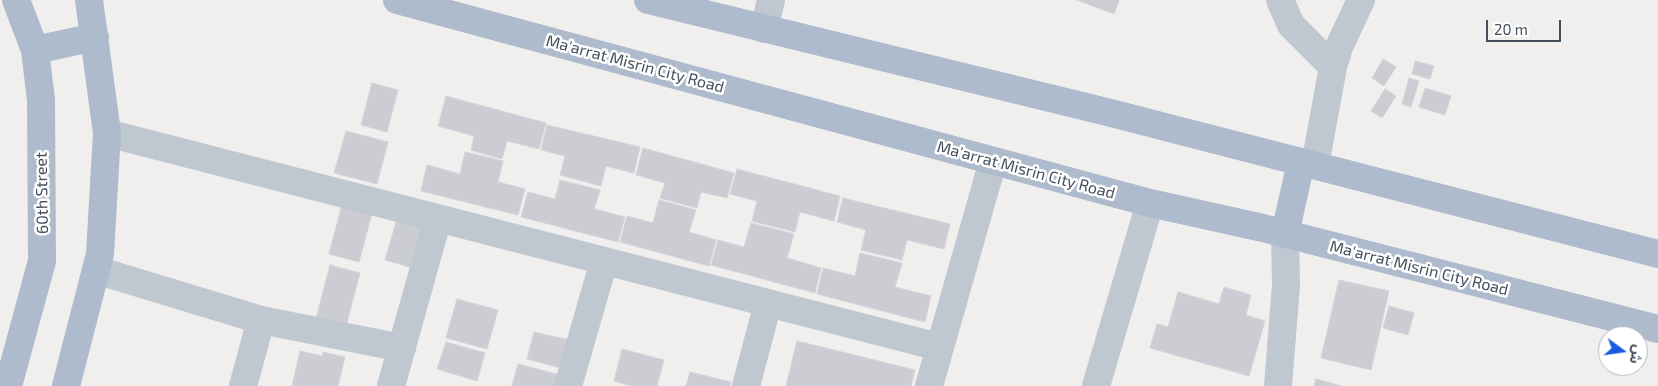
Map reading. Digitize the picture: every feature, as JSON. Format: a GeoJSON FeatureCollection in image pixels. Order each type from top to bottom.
{"type":"FeatureCollection","features":[{"type":"Feature","properties":{"kind":"main road","name":"60th Street"},"geometry":{"type":"LineString","coordinates":[[8,386],[42,261],[41,100],[35,50],[16,0]]}},
{"type":"Feature","properties":{"kind":"main road"},"geometry":{"type":"LineString","coordinates":[[66,386],[100,254],[107,133],[89,0]]}},
{"type":"Feature","properties":{"kind":"main road","name":"Ma'arrat Misrin City Road"},"geometry":{"type":"LineString","coordinates":[[397,0],[1150,203],[1285,234],[1658,329]]}},
{"type":"Feature","properties":{"kind":"main road"},"geometry":{"type":"LineString","coordinates":[[648,0],[1308,164],[1658,254]]}},
{"type":"Feature","properties":{"kind":"main road"},"geometry":{"type":"LineString","coordinates":[[35,50],[95,37]]}},
{"type":"Feature","properties":{"kind":"main road"},"geometry":{"type":"LineString","coordinates":[[1285,234],[1308,164]]}},
{"type":"Feature","properties":{"kind":"street"},"geometry":{"type":"LineString","coordinates":[[764,29],[770,0]]}},
{"type":"Feature","properties":{"kind":"street"},"geometry":{"type":"LineString","coordinates":[[1280,0],[1290,25],[1333,67]]}},
{"type":"Feature","properties":{"kind":"street"},"geometry":{"type":"LineString","coordinates":[[1308,164],[1339,47],[1361,0]]}},
{"type":"Feature","properties":{"kind":"street"},"geometry":{"type":"LineString","coordinates":[[107,133],[939,347]]}},
{"type":"Feature","properties":{"kind":"street"},"geometry":{"type":"LineString","coordinates":[[929,386],[993,161]]}},
{"type":"Feature","properties":{"kind":"street"},"geometry":{"type":"LineString","coordinates":[[1096,386],[1150,203]]}},
{"type":"Feature","properties":{"kind":"street"},"geometry":{"type":"LineString","coordinates":[[392,386],[438,218]]}},
{"type":"Feature","properties":{"kind":"street"},"geometry":{"type":"LineString","coordinates":[[1278,386],[1286,285],[1285,234]]}},
{"type":"Feature","properties":{"kind":"street"},"geometry":{"type":"LineString","coordinates":[[568,386],[604,261]]}},
{"type":"Feature","properties":{"kind":"street"},"geometry":{"type":"LineString","coordinates":[[96,270],[261,320],[402,348]]}},
{"type":"Feature","properties":{"kind":"street"},"geometry":{"type":"LineString","coordinates":[[746,386],[768,303]]}},
{"type":"Feature","properties":{"kind":"street"},"geometry":{"type":"LineString","coordinates":[[243,386],[261,320]]}},
{"type":"Feature","properties":{"kind":"building"},"geometry":{"type":"Polygon","coordinates":[[[1077,0],[1119,0],[1114,14],[1077,0]]]}},
{"type":"Feature","properties":{"kind":"building"},"geometry":{"type":"Polygon","coordinates":[[[1383,59],[1396,67],[1384,86],[1372,78],[1383,59]]]}},
{"type":"Feature","properties":{"kind":"building"},"geometry":{"type":"Polygon","coordinates":[[[1415,61],[1434,66],[1430,79],[1412,74],[1415,61]]]}},
{"type":"Feature","properties":{"kind":"building"},"geometry":{"type":"Polygon","coordinates":[[[1409,78],[1419,81],[1411,107],[1402,104],[1409,78]]]}},
{"type":"Feature","properties":{"kind":"building"},"geometry":{"type":"Polygon","coordinates":[[[372,83],[398,90],[387,132],[361,125],[372,83]]]}},
{"type":"Feature","properties":{"kind":"building"},"geometry":{"type":"Polygon","coordinates":[[[1425,88],[1451,96],[1445,115],[1419,107],[1425,88]]]}},
{"type":"Feature","properties":{"kind":"building"},"geometry":{"type":"Polygon","coordinates":[[[1385,89],[1396,96],[1382,118],[1371,111],[1385,89]]]}},
{"type":"Feature","properties":{"kind":"building"},"geometry":{"type":"Polygon","coordinates":[[[446,96],[546,123],[539,149],[507,141],[502,159],[471,150],[474,136],[438,126],[446,96]]]}},
{"type":"Feature","properties":{"kind":"building"},"geometry":{"type":"Polygon","coordinates":[[[547,125],[640,147],[634,173],[606,166],[601,186],[560,175],[565,156],[541,150],[547,125]]]}},
{"type":"Feature","properties":{"kind":"building"},"geometry":{"type":"Polygon","coordinates":[[[346,131],[388,142],[377,184],[334,173],[346,131]]]}},
{"type":"Feature","properties":{"kind":"building"},"geometry":{"type":"Polygon","coordinates":[[[643,148],[734,173],[727,198],[701,192],[697,208],[660,198],[665,183],[636,175],[643,148]]]}},
{"type":"Feature","properties":{"kind":"building"},"geometry":{"type":"Polygon","coordinates":[[[465,152],[503,161],[498,182],[525,189],[518,215],[421,191],[427,165],[460,174],[465,152]]]}},
{"type":"Feature","properties":{"kind":"building"},"geometry":{"type":"Polygon","coordinates":[[[737,169],[840,196],[834,221],[800,212],[795,232],[752,221],[757,201],[730,194],[737,169]]]}},
{"type":"Feature","properties":{"kind":"building"},"geometry":{"type":"Polygon","coordinates":[[[560,180],[600,190],[594,209],[625,217],[618,242],[521,217],[528,192],[555,199],[560,180]]]}},
{"type":"Feature","properties":{"kind":"building"},"geometry":{"type":"Polygon","coordinates":[[[843,198],[950,224],[944,249],[907,240],[902,260],[861,250],[866,230],[837,222],[843,198]]]}},
{"type":"Feature","properties":{"kind":"building"},"geometry":{"type":"Polygon","coordinates":[[[659,200],[696,210],[689,232],[716,240],[709,266],[620,242],[627,216],[653,223],[659,200]]]}},
{"type":"Feature","properties":{"kind":"building"},"geometry":{"type":"Polygon","coordinates":[[[343,201],[373,210],[359,262],[329,254],[343,201]]]}},
{"type":"Feature","properties":{"kind":"building"},"geometry":{"type":"Polygon","coordinates":[[[397,219],[424,227],[413,268],[385,260],[397,219]]]}},
{"type":"Feature","properties":{"kind":"building"},"geometry":{"type":"Polygon","coordinates":[[[751,223],[794,234],[787,258],[821,268],[815,293],[711,265],[718,240],[744,247],[751,223]]]}},
{"type":"Feature","properties":{"kind":"building"},"geometry":{"type":"Polygon","coordinates":[[[860,253],[902,263],[895,287],[931,296],[925,322],[817,294],[823,268],[855,276],[860,253]]]}},
{"type":"Feature","properties":{"kind":"building"},"geometry":{"type":"Polygon","coordinates":[[[330,265],[360,273],[346,326],[316,318],[330,265]]]}},
{"type":"Feature","properties":{"kind":"building"},"geometry":{"type":"Polygon","coordinates":[[[1339,280],[1389,291],[1371,370],[1321,358],[1339,280]]]}},
{"type":"Feature","properties":{"kind":"building"},"geometry":{"type":"Polygon","coordinates":[[[1224,287],[1251,295],[1246,315],[1265,321],[1249,376],[1150,348],[1157,324],[1168,327],[1178,292],[1219,304],[1224,287]]]}},
{"type":"Feature","properties":{"kind":"building"},"geometry":{"type":"Polygon","coordinates":[[[457,299],[498,310],[487,349],[446,338],[457,299]]]}},
{"type":"Feature","properties":{"kind":"building"},"geometry":{"type":"Polygon","coordinates":[[[1389,306],[1414,313],[1408,335],[1383,328],[1389,306]]]}},
{"type":"Feature","properties":{"kind":"building"},"geometry":{"type":"Polygon","coordinates":[[[534,332],[569,340],[562,368],[527,359],[534,332]]]}},
{"type":"Feature","properties":{"kind":"building"},"geometry":{"type":"Polygon","coordinates":[[[797,341],[915,370],[911,386],[786,386],[797,341]]]}},
{"type":"Feature","properties":{"kind":"building"},"geometry":{"type":"Polygon","coordinates":[[[446,342],[485,353],[477,381],[437,369],[446,342]]]}},
{"type":"Feature","properties":{"kind":"building"},"geometry":{"type":"Polygon","coordinates":[[[622,349],[664,360],[657,386],[631,386],[614,381],[622,349]]]}},
{"type":"Feature","properties":{"kind":"building"},"geometry":{"type":"Polygon","coordinates":[[[300,351],[322,356],[323,352],[345,357],[338,386],[292,386],[300,351]]]}},
{"type":"Feature","properties":{"kind":"building"},"geometry":{"type":"Polygon","coordinates":[[[518,364],[560,375],[557,386],[512,386],[518,364]]]}},
{"type":"Feature","properties":{"kind":"building"},"geometry":{"type":"Polygon","coordinates":[[[690,372],[731,382],[730,386],[686,386],[690,372]]]}},
{"type":"Feature","properties":{"kind":"building"},"geometry":{"type":"Polygon","coordinates":[[[1316,379],[1341,386],[1314,386],[1316,379]]]}}]}
